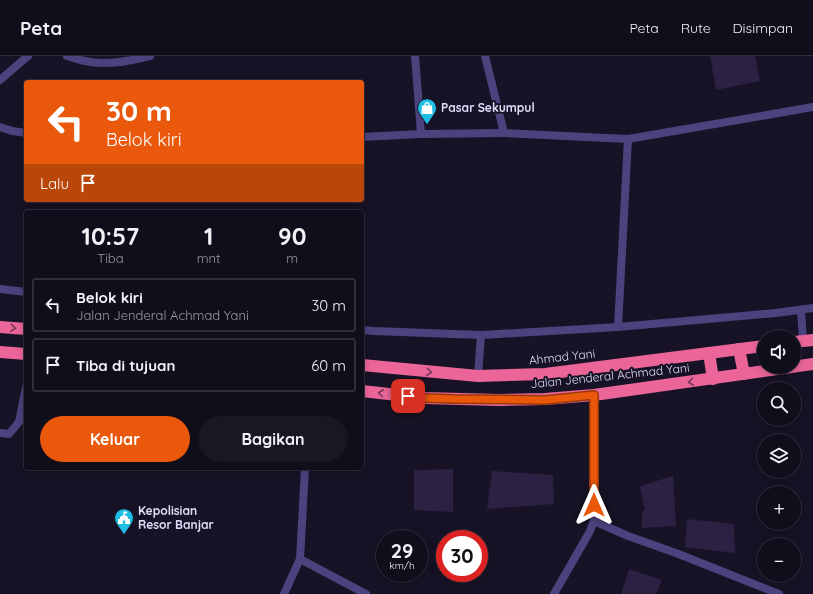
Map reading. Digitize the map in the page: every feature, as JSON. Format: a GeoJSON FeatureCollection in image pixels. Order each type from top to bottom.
{"type":"FeatureCollection","features":[{"type":"Feature","properties":{"kind":"highway"},"geometry":{"type":"LineString","coordinates":[[0,327],[24,329]]}},
{"type":"Feature","properties":{"kind":"highway","name":"Ahmad Yani"},"geometry":{"type":"LineString","coordinates":[[364,364],[478,376],[545,374],[757,347]]}},
{"type":"Feature","properties":{"kind":"highway"},"geometry":{"type":"LineString","coordinates":[[739,350],[744,374]]}},
{"type":"Feature","properties":{"kind":"highway"},"geometry":{"type":"LineString","coordinates":[[0,352],[24,354]]}},
{"type":"Feature","properties":{"kind":"highway"},"geometry":{"type":"LineString","coordinates":[[709,353],[713,379]]}},
{"type":"Feature","properties":{"kind":"highway","name":"Jalan Jenderal Achmad Yani"},"geometry":{"type":"LineString","coordinates":[[364,391],[424,398],[545,400],[594,395],[813,364]]}},
{"type":"Feature","properties":{"kind":"street"},"geometry":{"type":"LineString","coordinates":[[0,80],[28,56]]}},
{"type":"Feature","properties":{"kind":"street"},"geometry":{"type":"LineString","coordinates":[[67,56],[85,62],[105,63],[150,56]]}},
{"type":"Feature","properties":{"kind":"street"},"geometry":{"type":"LineString","coordinates":[[416,56],[421,134]]}},
{"type":"Feature","properties":{"kind":"street"},"geometry":{"type":"LineString","coordinates":[[485,56],[504,133]]}},
{"type":"Feature","properties":{"kind":"street"},"geometry":{"type":"LineString","coordinates":[[364,137],[421,134],[504,133],[628,139],[813,107]]}},
{"type":"Feature","properties":{"kind":"street"},"geometry":{"type":"LineString","coordinates":[[0,127],[24,133]]}},
{"type":"Feature","properties":{"kind":"street"},"geometry":{"type":"LineString","coordinates":[[618,327],[628,139]]}},
{"type":"Feature","properties":{"kind":"street"},"geometry":{"type":"LineString","coordinates":[[0,289],[24,292]]}},
{"type":"Feature","properties":{"kind":"street"},"geometry":{"type":"LineString","coordinates":[[364,330],[482,335],[618,327],[776,313],[813,308]]}},
{"type":"Feature","properties":{"kind":"street"},"geometry":{"type":"LineString","coordinates":[[801,310],[803,341]]}},
{"type":"Feature","properties":{"kind":"street"},"geometry":{"type":"LineString","coordinates":[[478,376],[482,335]]}},
{"type":"Feature","properties":{"kind":"street"},"geometry":{"type":"LineString","coordinates":[[554,594],[589,533],[594,521],[594,395]]}},
{"type":"Feature","properties":{"kind":"street"},"geometry":{"type":"LineString","coordinates":[[0,433],[9,434],[19,422],[24,397]]}},
{"type":"Feature","properties":{"kind":"street"},"geometry":{"type":"LineString","coordinates":[[284,594],[300,559],[305,470]]}},
{"type":"Feature","properties":{"kind":"street"},"geometry":{"type":"LineString","coordinates":[[594,521],[628,536],[676,553],[779,594]]}},
{"type":"Feature","properties":{"kind":"street"},"geometry":{"type":"LineString","coordinates":[[300,559],[366,594]]}},
{"type":"Feature","properties":{"kind":"building"},"geometry":{"type":"Polygon","coordinates":[[[710,56],[755,56],[760,81],[716,90],[710,56]]]}},
{"type":"Feature","properties":{"kind":"building"},"geometry":{"type":"Polygon","coordinates":[[[453,469],[453,512],[414,510],[414,470],[453,469]]]}},
{"type":"Feature","properties":{"kind":"building"},"geometry":{"type":"Polygon","coordinates":[[[492,471],[553,475],[554,504],[487,509],[492,471]]]}},
{"type":"Feature","properties":{"kind":"building"},"geometry":{"type":"Polygon","coordinates":[[[673,476],[676,526],[642,528],[642,511],[645,510],[640,486],[673,476]]]}},
{"type":"Feature","properties":{"kind":"building"},"geometry":{"type":"Polygon","coordinates":[[[687,519],[734,524],[735,553],[685,547],[687,519]]]}},
{"type":"Feature","properties":{"kind":"building"},"geometry":{"type":"Polygon","coordinates":[[[629,569],[662,580],[656,594],[621,594],[629,569]]]}},
{"type":"Feature","properties":{"kind":"place","name":"Pasar Sekumpul"},"geometry":{"type":"Point","coordinates":[427,125]}},
{"type":"Feature","properties":{"kind":"place","name":"Kepolisian Resor Banjar"},"geometry":{"type":"Point","coordinates":[124,535]}},
{"type":"Feature","properties":{"kind":"route"},"geometry":{"type":"LineString","coordinates":[[408,396],[454,399],[545,400],[594,395],[594,505]]}}]}
